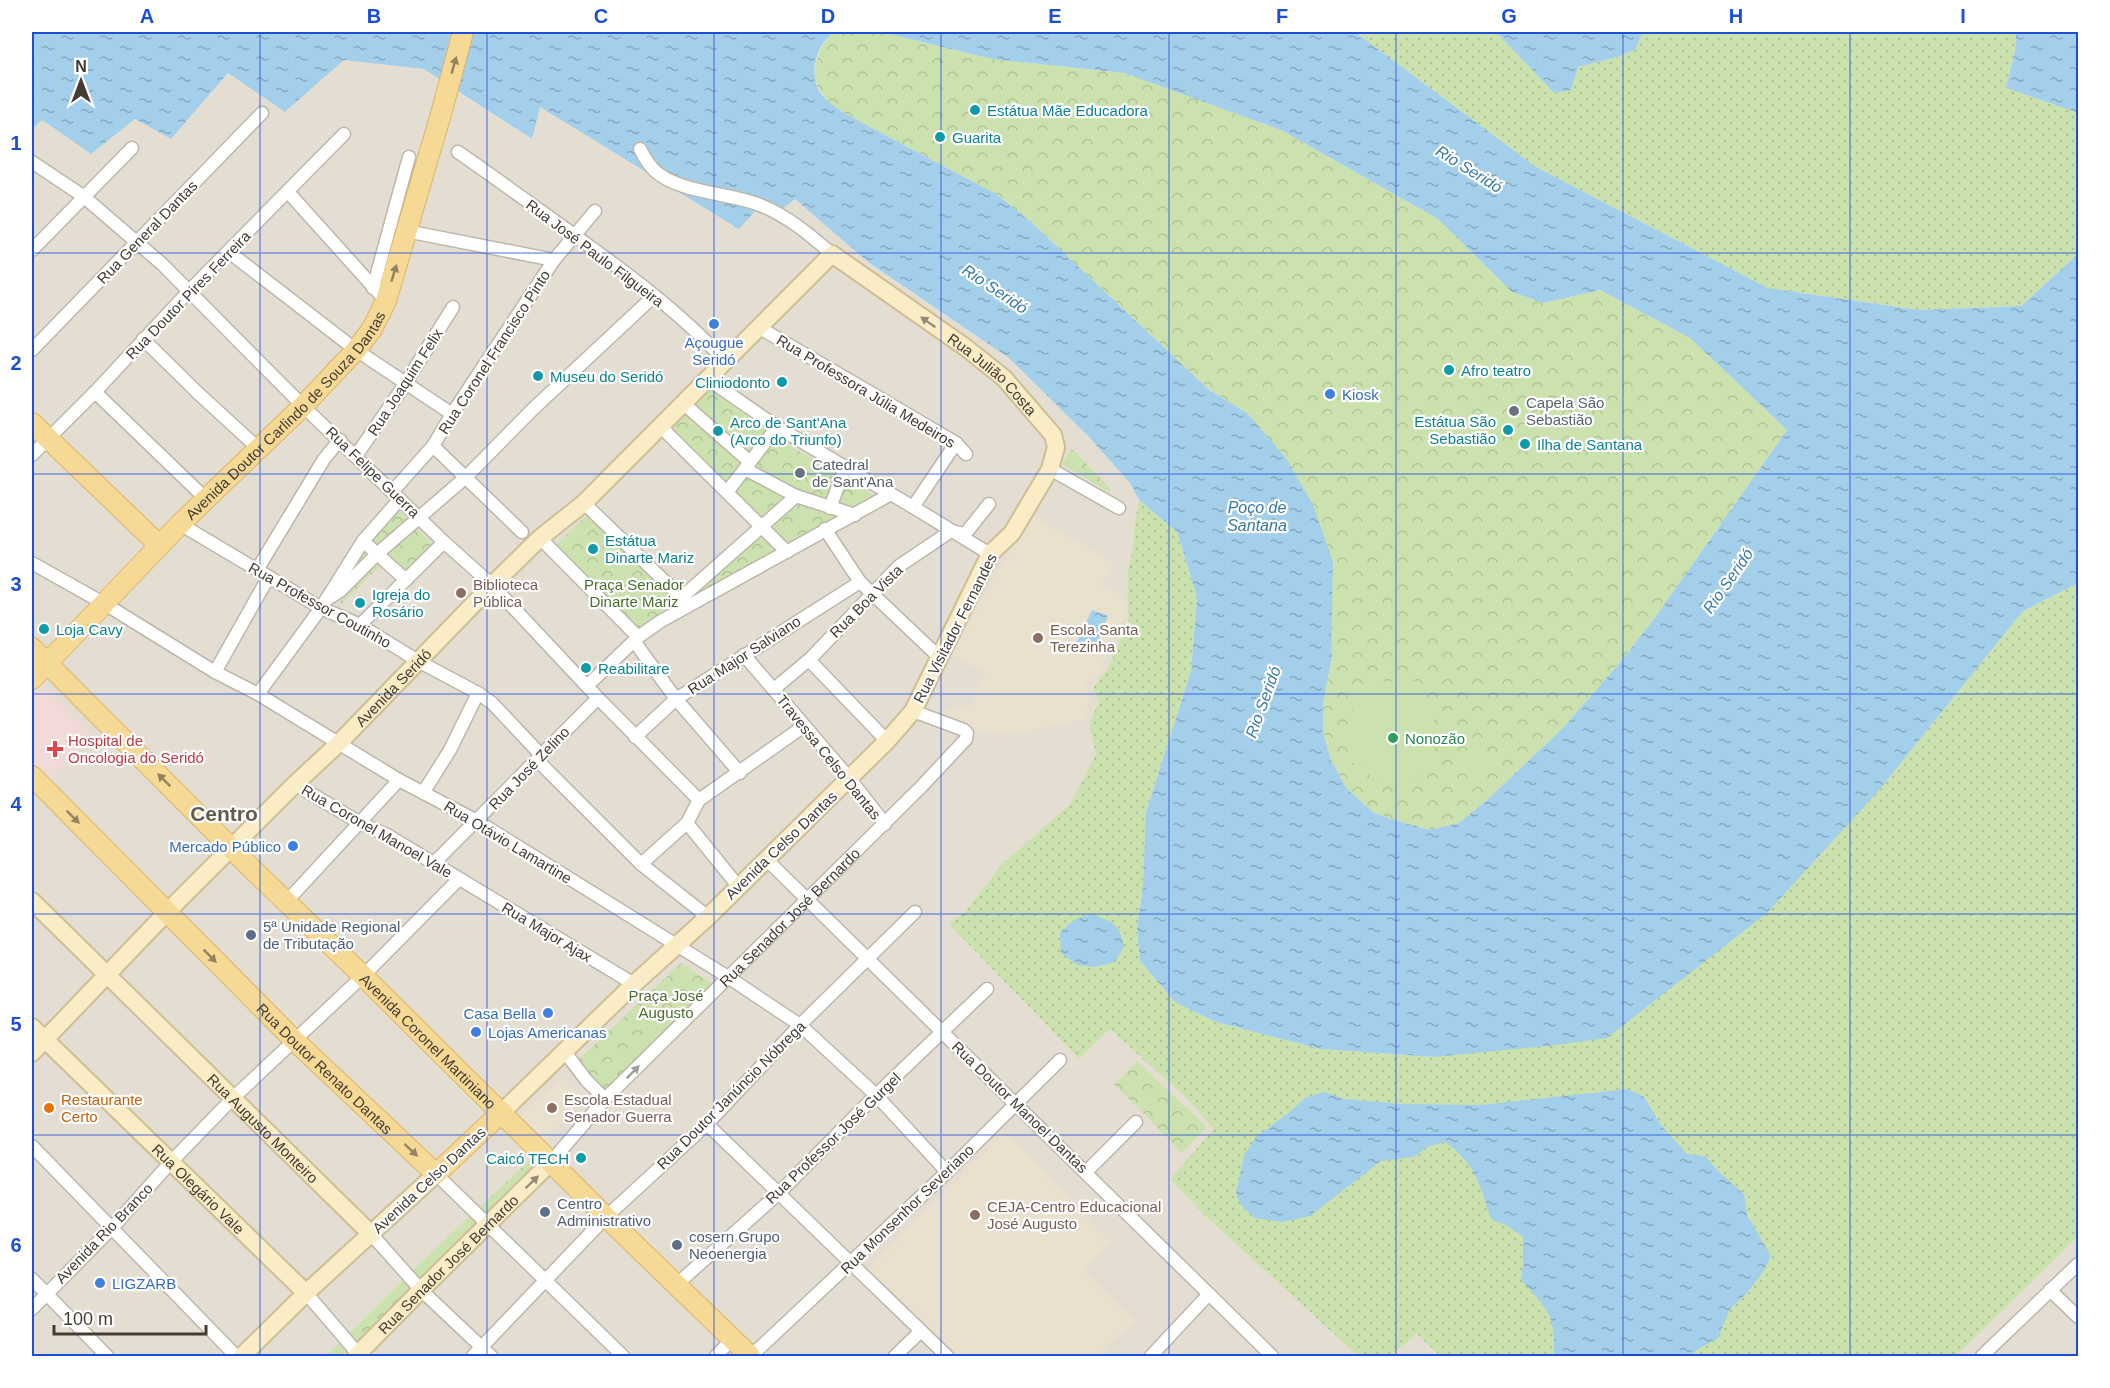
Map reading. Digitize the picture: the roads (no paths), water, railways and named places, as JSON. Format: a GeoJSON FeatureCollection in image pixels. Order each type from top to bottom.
{"type":"FeatureCollection","features":[{"type":"Feature","properties":{"kind":"main road","name":"Avenida Doutor Carlindo de Souza Dantas"},"geometry":{"type":"LineString","coordinates":[[32,679],[159,545],[303,406],[356,350],[372,329],[379,295],[406,231],[463,32]]}},
{"type":"Feature","properties":{"kind":"main road","name":"Avenida Seridó"},"geometry":{"type":"LineString","coordinates":[[32,1053],[167,912],[338,744],[540,537],[584,503],[708,379],[762,329],[832,254]]}},
{"type":"Feature","properties":{"kind":"main road","name":"Rua Julião Costa"},"geometry":{"type":"LineString","coordinates":[[832,254],[1004,378],[1053,435],[1056,447],[1050,469]]}},
{"type":"Feature","properties":{"kind":"main road"},"geometry":{"type":"LineString","coordinates":[[32,423],[159,545]]}},
{"type":"Feature","properties":{"kind":"main road","name":"Rua Visitador Fernandes"},"geometry":{"type":"LineString","coordinates":[[850,779],[913,711],[990,554],[1012,533],[1050,469]]}},
{"type":"Feature","properties":{"kind":"main road","name":"Avenida Coronel Martiniano"},"geometry":{"type":"LineString","coordinates":[[32,648],[676,1286],[751,1356]]}},
{"type":"Feature","properties":{"kind":"main road","name":"Rua Doutor Renato Dantas"},"geometry":{"type":"LineString","coordinates":[[32,776],[295,1041],[436,1174]]}},
{"type":"Feature","properties":{"kind":"main road","name":"Avenida Celso Dantas"},"geometry":{"type":"LineString","coordinates":[[242,1356],[306,1293],[372,1235],[502,1112],[634,984],[708,917],[850,779]]}},
{"type":"Feature","properties":{"kind":"main road","name":"Rua Augusto Monteiro"},"geometry":{"type":"LineString","coordinates":[[32,901],[372,1235]]}},
{"type":"Feature","properties":{"kind":"main road","name":"Rua Olegário Vale"},"geometry":{"type":"LineString","coordinates":[[32,1027],[306,1293]]}},
{"type":"Feature","properties":{"kind":"main road","name":"Rua Senador José Bernardo"},"geometry":{"type":"LineString","coordinates":[[358,1356],[421,1290],[551,1162]]}},
{"type":"Feature","properties":{"kind":"street","name":"Rua General Dantas"},"geometry":{"type":"LineString","coordinates":[[32,350],[262,113]]}},
{"type":"Feature","properties":{"kind":"street","name":"Rua Doutor Pires Ferreira"},"geometry":{"type":"LineString","coordinates":[[32,455],[344,134]]}},
{"type":"Feature","properties":{"kind":"street"},"geometry":{"type":"LineString","coordinates":[[32,250],[132,148]]}},
{"type":"Feature","properties":{"kind":"street"},"geometry":{"type":"LineString","coordinates":[[640,149],[648,163],[663,177],[689,187],[749,201],[769,209],[803,229],[832,254]]}},
{"type":"Feature","properties":{"kind":"street","name":"Rua José Paulo Filgueira"},"geometry":{"type":"LineString","coordinates":[[458,152],[654,296],[726,362]]}},
{"type":"Feature","properties":{"kind":"street"},"geometry":{"type":"LineString","coordinates":[[379,295],[409,157]]}},
{"type":"Feature","properties":{"kind":"street","name":"Rua Felipe Guerra"},"geometry":{"type":"LineString","coordinates":[[32,162],[83,196],[138,242],[303,406],[492,585],[635,737],[699,800]]}},
{"type":"Feature","properties":{"kind":"street"},"geometry":{"type":"LineString","coordinates":[[288,192],[379,295]]}},
{"type":"Feature","properties":{"kind":"street","name":"Rua Coronel Francisco Pinto"},"geometry":{"type":"LineString","coordinates":[[323,604],[363,541],[433,446],[554,260],[595,211]]}},
{"type":"Feature","properties":{"kind":"street"},"geometry":{"type":"LineString","coordinates":[[406,231],[554,260]]}},
{"type":"Feature","properties":{"kind":"street"},"geometry":{"type":"LineString","coordinates":[[229,252],[356,350],[452,414]]}},
{"type":"Feature","properties":{"kind":"street"},"geometry":{"type":"LineString","coordinates":[[258,694],[323,604],[466,477],[533,409],[654,296]]}},
{"type":"Feature","properties":{"kind":"street","name":"Rua Joaquim Felix"},"geometry":{"type":"LineString","coordinates":[[356,456],[453,307]]}},
{"type":"Feature","properties":{"kind":"street","name":"Rua Professora Júlia Medeiros"},"geometry":{"type":"LineString","coordinates":[[762,329],[956,443],[966,454]]}},
{"type":"Feature","properties":{"kind":"street"},"geometry":{"type":"LineString","coordinates":[[143,339],[258,448]]}},
{"type":"Feature","properties":{"kind":"street"},"geometry":{"type":"LineString","coordinates":[[708,379],[777,427],[990,554]]}},
{"type":"Feature","properties":{"kind":"street"},"geometry":{"type":"LineString","coordinates":[[95,392],[206,499]]}},
{"type":"Feature","properties":{"kind":"street"},"geometry":{"type":"LineString","coordinates":[[684,404],[747,466],[796,496],[855,515]]}},
{"type":"Feature","properties":{"kind":"street"},"geometry":{"type":"LineString","coordinates":[[661,426],[787,552]]}},
{"type":"Feature","properties":{"kind":"street"},"geometry":{"type":"LineString","coordinates":[[727,492],[777,427]]}},
{"type":"Feature","properties":{"kind":"street"},"geometry":{"type":"LineString","coordinates":[[257,570],[324,459],[340,440]]}},
{"type":"Feature","properties":{"kind":"street"},"geometry":{"type":"LineString","coordinates":[[913,507],[956,443]]}},
{"type":"Feature","properties":{"kind":"street"},"geometry":{"type":"LineString","coordinates":[[433,446],[522,532]]}},
{"type":"Feature","properties":{"kind":"street"},"geometry":{"type":"LineString","coordinates":[[830,508],[845,467]]}},
{"type":"Feature","properties":{"kind":"street"},"geometry":{"type":"LineString","coordinates":[[1050,469],[1119,508]]}},
{"type":"Feature","properties":{"kind":"street"},"geometry":{"type":"LineString","coordinates":[[685,602],[787,552],[891,494]]}},
{"type":"Feature","properties":{"kind":"street"},"geometry":{"type":"LineString","coordinates":[[587,686],[636,639],[685,602],[796,496]]}},
{"type":"Feature","properties":{"kind":"street"},"geometry":{"type":"LineString","coordinates":[[584,503],[685,602]]}},
{"type":"Feature","properties":{"kind":"street","name":"Rua Boa Vista"},"geometry":{"type":"LineString","coordinates":[[774,689],[809,660],[899,566],[951,531],[965,534],[989,504]]}},
{"type":"Feature","properties":{"kind":"street","name":"Rua Professor Coutinho"},"geometry":{"type":"LineString","coordinates":[[180,524],[268,578],[323,604],[492,703],[539,757],[641,864],[708,917]]}},
{"type":"Feature","properties":{"kind":"street"},"geometry":{"type":"LineString","coordinates":[[825,530],[860,582],[939,657]]}},
{"type":"Feature","properties":{"kind":"street"},"geometry":{"type":"LineString","coordinates":[[540,537],[636,639],[676,699],[740,773]]}},
{"type":"Feature","properties":{"kind":"street"},"geometry":{"type":"LineString","coordinates":[[363,541],[406,580]]}},
{"type":"Feature","properties":{"kind":"street"},"geometry":{"type":"LineString","coordinates":[[360,625],[444,542]]}},
{"type":"Feature","properties":{"kind":"street","name":"Rua Otávio Lamartine"},"geometry":{"type":"LineString","coordinates":[[32,563],[105,604],[215,672],[258,694],[399,780],[477,821],[729,977],[800,1025],[876,1095],[947,1172]]}},
{"type":"Feature","properties":{"kind":"street"},"geometry":{"type":"LineString","coordinates":[[215,672],[268,578]]}},
{"type":"Feature","properties":{"kind":"street","name":"Rua Major Salviano"},"geometry":{"type":"LineString","coordinates":[[635,737],[676,699],[860,582]]}},
{"type":"Feature","properties":{"kind":"street","name":"Travessa Celso Dantas"},"geometry":{"type":"LineString","coordinates":[[744,655],[850,779],[885,824]]}},
{"type":"Feature","properties":{"kind":"street"},"geometry":{"type":"LineString","coordinates":[[809,660],[887,741]]}},
{"type":"Feature","properties":{"kind":"street"},"geometry":{"type":"LineString","coordinates":[[423,793],[450,750],[478,693]]}},
{"type":"Feature","properties":{"kind":"street","name":"Rua José Zelino"},"geometry":{"type":"LineString","coordinates":[[434,863],[598,698]]}},
{"type":"Feature","properties":{"kind":"street","name":"Rua Senador José Bernardo"},"geometry":{"type":"LineString","coordinates":[[551,1162],[605,1099],[885,824],[965,741],[967,733],[964,730],[913,711]]}},
{"type":"Feature","properties":{"kind":"street"},"geometry":{"type":"LineString","coordinates":[[641,864],[687,823],[699,800],[804,726]]}},
{"type":"Feature","properties":{"kind":"street"},"geometry":{"type":"LineString","coordinates":[[287,901],[399,780]]}},
{"type":"Feature","properties":{"kind":"street","name":"Rua Coronel Manoel Vale"},"geometry":{"type":"LineString","coordinates":[[295,784],[360,823],[387,834],[459,879]]}},
{"type":"Feature","properties":{"kind":"street"},"geometry":{"type":"LineString","coordinates":[[687,823],[738,886]]}},
{"type":"Feature","properties":{"kind":"street","name":"Rua Doutor Manoel Dantas"},"geometry":{"type":"LineString","coordinates":[[766,860],[1272,1356]]}},
{"type":"Feature","properties":{"kind":"street","name":"Avenida Rio Branco"},"geometry":{"type":"LineString","coordinates":[[32,1309],[112,1228],[170,1163],[233,1098],[363,976],[459,879]]}},
{"type":"Feature","properties":{"kind":"street","name":"Rua Major Ajax"},"geometry":{"type":"LineString","coordinates":[[459,879],[634,984]]}},
{"type":"Feature","properties":{"kind":"street","name":"Rua Doutor Janúncio Nóbrega"},"geometry":{"type":"LineString","coordinates":[[482,1354],[606,1217],[707,1124],[800,1025],[915,912]]}},
{"type":"Feature","properties":{"kind":"street","name":"Rua Professor José Gurgel"},"geometry":{"type":"LineString","coordinates":[[676,1286],[779,1192],[987,989]]}},
{"type":"Feature","properties":{"kind":"street"},"geometry":{"type":"LineString","coordinates":[[565,1052],[586,1080],[605,1099]]}},
{"type":"Feature","properties":{"kind":"street","name":"Rua Monsenhor Severiano"},"geometry":{"type":"LineString","coordinates":[[751,1356],[947,1172],[1060,1060]]}},
{"type":"Feature","properties":{"kind":"street"},"geometry":{"type":"LineString","coordinates":[[1086,1172],[1136,1122]]}},
{"type":"Feature","properties":{"kind":"street"},"geometry":{"type":"LineString","coordinates":[[707,1124],[947,1356]]}},
{"type":"Feature","properties":{"kind":"street"},"geometry":{"type":"LineString","coordinates":[[32,1146],[236,1356]]}},
{"type":"Feature","properties":{"kind":"street","name":"Rua Doutor Renato Dantas"},"geometry":{"type":"LineString","coordinates":[[436,1174],[623,1356]]}},
{"type":"Feature","properties":{"kind":"street","name":"Rua Augusto Monteiro"},"geometry":{"type":"LineString","coordinates":[[372,1235],[482,1354]]}},
{"type":"Feature","properties":{"kind":"street"},"geometry":{"type":"LineString","coordinates":[[1982,1356],[2079,1264]]}},
{"type":"Feature","properties":{"kind":"street"},"geometry":{"type":"LineString","coordinates":[[32,1279],[107,1356]]}},
{"type":"Feature","properties":{"kind":"street"},"geometry":{"type":"LineString","coordinates":[[2050,1290],[2079,1317]]}},
{"type":"Feature","properties":{"kind":"street","name":"Rua Olegário Vale"},"geometry":{"type":"LineString","coordinates":[[306,1293],[358,1356]]}},
{"type":"Feature","properties":{"kind":"street"},"geometry":{"type":"LineString","coordinates":[[1151,1356],[1209,1293]]}},
{"type":"Feature","properties":{"kind":"street"},"geometry":{"type":"LineString","coordinates":[[895,1356],[921,1331]]}},
{"type":"Feature","properties":{"kind":"street"},"geometry":{"type":"LineString","coordinates":[[716,1356],[732,1339]]}},
{"type":"Feature","properties":{"kind":"water"},"geometry":{"type":"Polygon","coordinates":[[[32,32],[834,32],[822,45],[814,70],[817,87],[827,100],[844,113],[996,194],[1030,221],[1208,389],[1247,413],[1286,458],[1313,505],[1333,562],[1331,662],[1323,704],[1323,733],[1331,760],[1347,789],[1374,813],[1429,830],[1459,823],[1487,800],[1563,728],[1654,619],[1787,430],[1690,338],[1600,290],[1543,303],[1512,292],[1438,219],[1281,130],[1124,73],[992,59],[881,32],[1355,32],[1536,167],[1768,288],[1919,310],[2021,306],[2078,254],[2078,583],[2022,612],[1880,789],[1767,913],[1607,1038],[1434,1057],[1320,1049],[1216,1022],[1176,1003],[1140,961],[1137,929],[1143,885],[1146,812],[1191,671],[1197,597],[1177,532],[1139,500],[1130,483],[1088,436],[1009,358],[868,262],[795,199],[781,210],[766,199],[739,229],[540,107],[532,139],[424,69],[344,60],[285,112],[228,73],[171,139],[135,119],[91,154],[42,120],[32,129],[32,32]]]}},
{"type":"Feature","properties":{"kind":"water"},"geometry":{"type":"Polygon","coordinates":[[[1496,32],[1643,32],[1635,50],[1578,67],[1571,90],[1554,93],[1496,32]]]}},
{"type":"Feature","properties":{"kind":"water"},"geometry":{"type":"Polygon","coordinates":[[[2016,32],[2078,32],[2078,113],[2006,88],[2015,51],[2016,32]]]}},
{"type":"Feature","properties":{"kind":"water"},"geometry":{"type":"Polygon","coordinates":[[[1092,610],[1108,616],[1094,651],[1077,642],[1092,610]]]}},
{"type":"Feature","properties":{"kind":"water"},"geometry":{"type":"Polygon","coordinates":[[[1091,914],[1114,924],[1120,933],[1124,947],[1115,962],[1094,967],[1077,965],[1061,953],[1060,932],[1074,920],[1091,914]]]}},
{"type":"Feature","properties":{"kind":"water"},"geometry":{"type":"Polygon","coordinates":[[[1628,1089],[1644,1097],[1661,1125],[1687,1154],[1705,1156],[1744,1194],[1747,1215],[1771,1256],[1763,1272],[1746,1294],[1730,1309],[1718,1338],[1691,1356],[1554,1356],[1553,1331],[1548,1314],[1521,1280],[1523,1237],[1508,1226],[1491,1219],[1476,1176],[1464,1159],[1445,1142],[1427,1147],[1414,1157],[1381,1161],[1310,1216],[1282,1222],[1254,1218],[1241,1205],[1236,1194],[1244,1155],[1256,1137],[1305,1098],[1324,1092],[1345,1099],[1400,1104],[1480,1105],[1628,1089]]]}},
{"type":"Feature","properties":{"kind":"place","name":"Estátua Mãe Educadora"},"geometry":{"type":"Point","coordinates":[975,110]}},
{"type":"Feature","properties":{"kind":"place","name":"Guarita"},"geometry":{"type":"Point","coordinates":[940,137]}},
{"type":"Feature","properties":{"kind":"place","name":"Açougue Seridó"},"geometry":{"type":"Point","coordinates":[714,324]}},
{"type":"Feature","properties":{"kind":"place","name":"Afro teatro"},"geometry":{"type":"Point","coordinates":[1449,370]}},
{"type":"Feature","properties":{"kind":"place","name":"Museu do Seridó"},"geometry":{"type":"Point","coordinates":[538,376]}},
{"type":"Feature","properties":{"kind":"place","name":"Cliniodonto"},"geometry":{"type":"Point","coordinates":[782,382]}},
{"type":"Feature","properties":{"kind":"place","name":"Kiosk"},"geometry":{"type":"Point","coordinates":[1330,394]}},
{"type":"Feature","properties":{"kind":"place","name":"Capela São Sebastião"},"geometry":{"type":"Point","coordinates":[1514,411]}},
{"type":"Feature","properties":{"kind":"place","name":"Estátua São Sebastião"},"geometry":{"type":"Point","coordinates":[1508,430]}},
{"type":"Feature","properties":{"kind":"place","name":"Arco de Sant'Ana (Arco do Triunfo)"},"geometry":{"type":"Point","coordinates":[718,431]}},
{"type":"Feature","properties":{"kind":"place","name":"Ilha de Santana"},"geometry":{"type":"Point","coordinates":[1525,444]}},
{"type":"Feature","properties":{"kind":"place","name":"Catedral de Sant'Ana"},"geometry":{"type":"Point","coordinates":[800,473]}},
{"type":"Feature","properties":{"kind":"place","name":"Estátua Dinarte Mariz"},"geometry":{"type":"Point","coordinates":[593,549]}},
{"type":"Feature","properties":{"kind":"place","name":"Biblioteca Pública"},"geometry":{"type":"Point","coordinates":[461,593]}},
{"type":"Feature","properties":{"kind":"place","name":"Igreja do Rosário"},"geometry":{"type":"Point","coordinates":[360,603]}},
{"type":"Feature","properties":{"kind":"place","name":"Loja Cavy"},"geometry":{"type":"Point","coordinates":[44,629]}},
{"type":"Feature","properties":{"kind":"place","name":"Escola Santa Terezinha"},"geometry":{"type":"Point","coordinates":[1038,638]}},
{"type":"Feature","properties":{"kind":"place","name":"Reabilitare"},"geometry":{"type":"Point","coordinates":[586,668]}},
{"type":"Feature","properties":{"kind":"place","name":"Nonozão"},"geometry":{"type":"Point","coordinates":[1393,738]}},
{"type":"Feature","properties":{"kind":"place","name":"Hospital de Oncologia do Seridó"},"geometry":{"type":"Point","coordinates":[55,749]}},
{"type":"Feature","properties":{"kind":"place","name":"Mercado Público"},"geometry":{"type":"Point","coordinates":[293,846]}},
{"type":"Feature","properties":{"kind":"place","name":"5ª Unidade Regional de Tributação"},"geometry":{"type":"Point","coordinates":[251,935]}},
{"type":"Feature","properties":{"kind":"place","name":"Casa Bella"},"geometry":{"type":"Point","coordinates":[548,1013]}},
{"type":"Feature","properties":{"kind":"place","name":"Lojas Americanas"},"geometry":{"type":"Point","coordinates":[476,1032]}},
{"type":"Feature","properties":{"kind":"place","name":"Restaurante Certo"},"geometry":{"type":"Point","coordinates":[49,1108]}},
{"type":"Feature","properties":{"kind":"place","name":"Escola Estadual Senador Guerra"},"geometry":{"type":"Point","coordinates":[552,1108]}},
{"type":"Feature","properties":{"kind":"place","name":"Caicó TECH"},"geometry":{"type":"Point","coordinates":[581,1158]}},
{"type":"Feature","properties":{"kind":"place","name":"Centro Administrativo"},"geometry":{"type":"Point","coordinates":[545,1212]}},
{"type":"Feature","properties":{"kind":"place","name":"CEJA-Centro Educacional José Augusto"},"geometry":{"type":"Point","coordinates":[975,1215]}},
{"type":"Feature","properties":{"kind":"place","name":"cosern Grupo Neoenergia"},"geometry":{"type":"Point","coordinates":[677,1245]}},
{"type":"Feature","properties":{"kind":"place","name":"LIGZARB"},"geometry":{"type":"Point","coordinates":[100,1283]}},
{"type":"Feature","properties":{"kind":"district","name":"Centro"},"geometry":{"type":"Point","coordinates":[224,813]}},
{"type":"Feature","properties":{"kind":"water label","name":"Rio Seridó"},"geometry":{"type":"Point","coordinates":[1469,169]}},
{"type":"Feature","properties":{"kind":"water label","name":"Rio Seridó"},"geometry":{"type":"Point","coordinates":[995,289]}},
{"type":"Feature","properties":{"kind":"water label","name":"Poço de Santana"},"geometry":{"type":"Point","coordinates":[1257,516]}},
{"type":"Feature","properties":{"kind":"water label","name":"Rio Seridó"},"geometry":{"type":"Point","coordinates":[1728,581]}},
{"type":"Feature","properties":{"kind":"water label","name":"Rio Seridó"},"geometry":{"type":"Point","coordinates":[1263,702]}},
{"type":"Feature","properties":{"kind":"park label","name":"Praça Senador Dinarte Mariz"},"geometry":{"type":"Point","coordinates":[634,592]}},
{"type":"Feature","properties":{"kind":"park label","name":"Praça José Augusto"},"geometry":{"type":"Point","coordinates":[666,1004]}}]}
